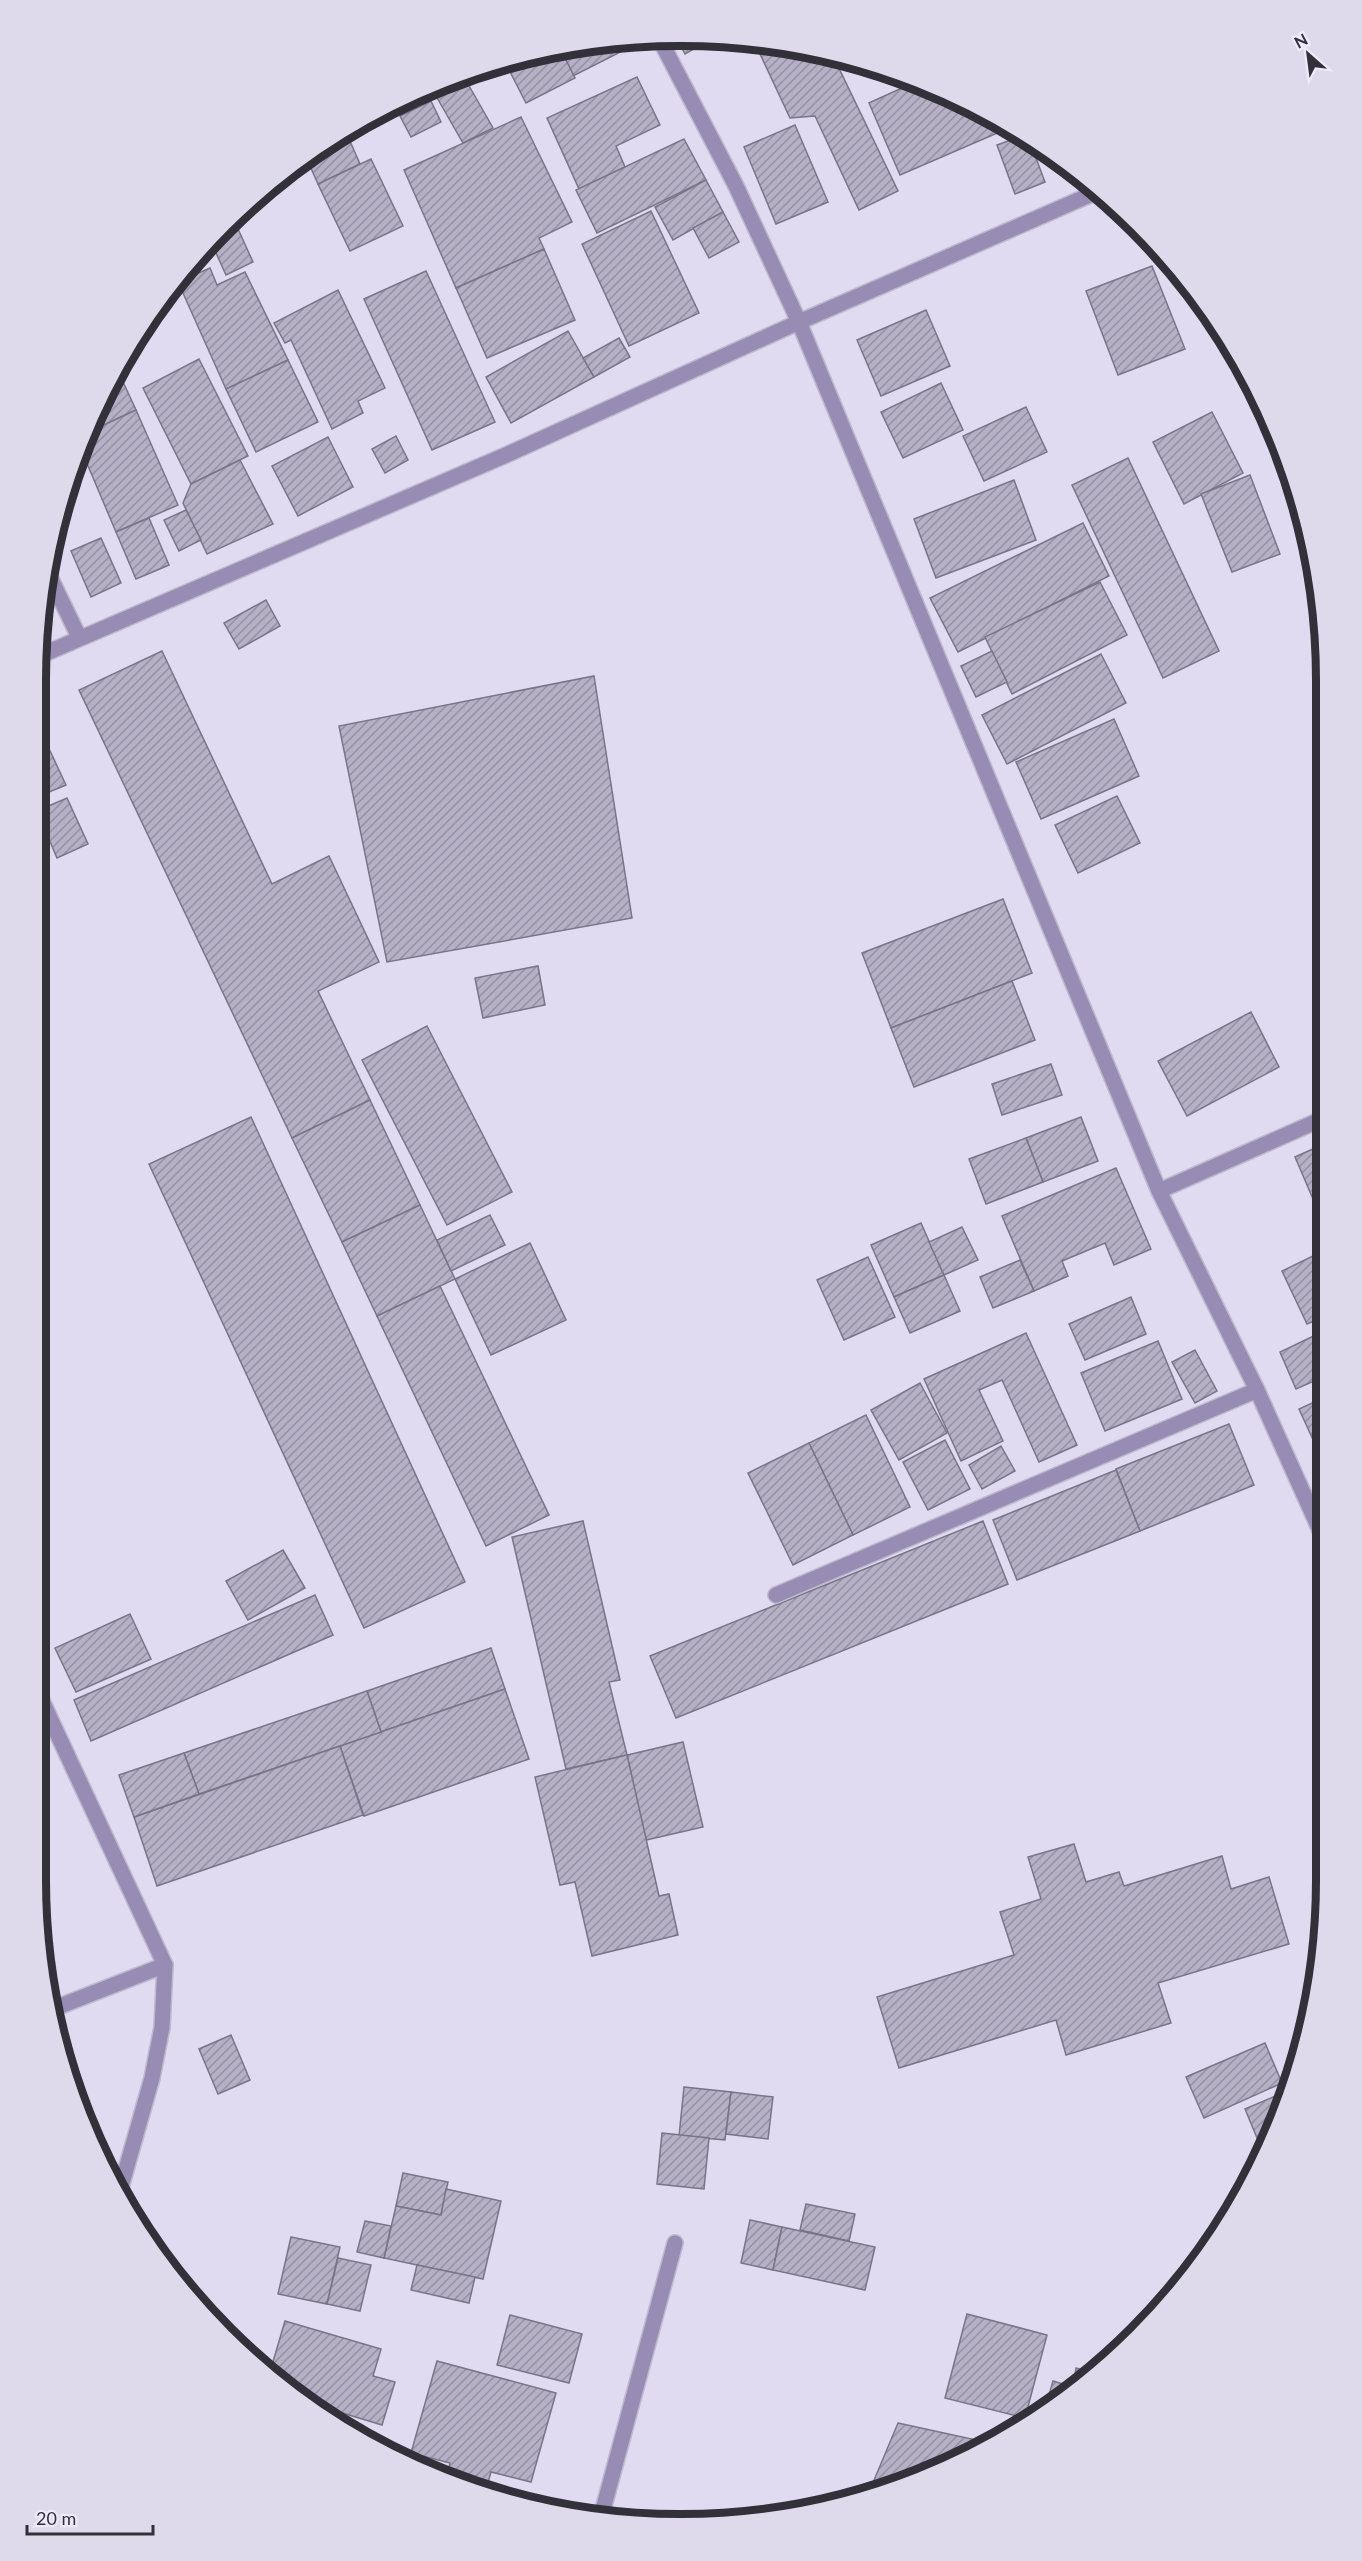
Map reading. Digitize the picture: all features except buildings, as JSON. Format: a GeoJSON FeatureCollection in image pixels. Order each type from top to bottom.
{"type":"FeatureCollection","features":[{"type":"Feature","properties":{"kind":"street"},"geometry":{"type":"LineString","coordinates":[[663,47],[736,186],[799,322],[1159,1191],[1257,1390],[1316,1521]]}},
{"type":"Feature","properties":{"kind":"street"},"geometry":{"type":"LineString","coordinates":[[48,652],[506,455],[799,322],[1089,196]]}},
{"type":"Feature","properties":{"kind":"street"},"geometry":{"type":"LineString","coordinates":[[54,586],[79,637]]}},
{"type":"Feature","properties":{"kind":"street"},"geometry":{"type":"LineString","coordinates":[[1159,1191],[1316,1122]]}},
{"type":"Feature","properties":{"kind":"street"},"geometry":{"type":"LineString","coordinates":[[776,1595],[1257,1390]]}},
{"type":"Feature","properties":{"kind":"street"},"geometry":{"type":"LineString","coordinates":[[47,1712],[165,1965],[162,2027],[152,2078],[123,2181]]}},
{"type":"Feature","properties":{"kind":"street"},"geometry":{"type":"LineString","coordinates":[[60,2006],[165,1965]]}},
{"type":"Feature","properties":{"kind":"street"},"geometry":{"type":"LineString","coordinates":[[602,2509],[675,2243]]}}]}
